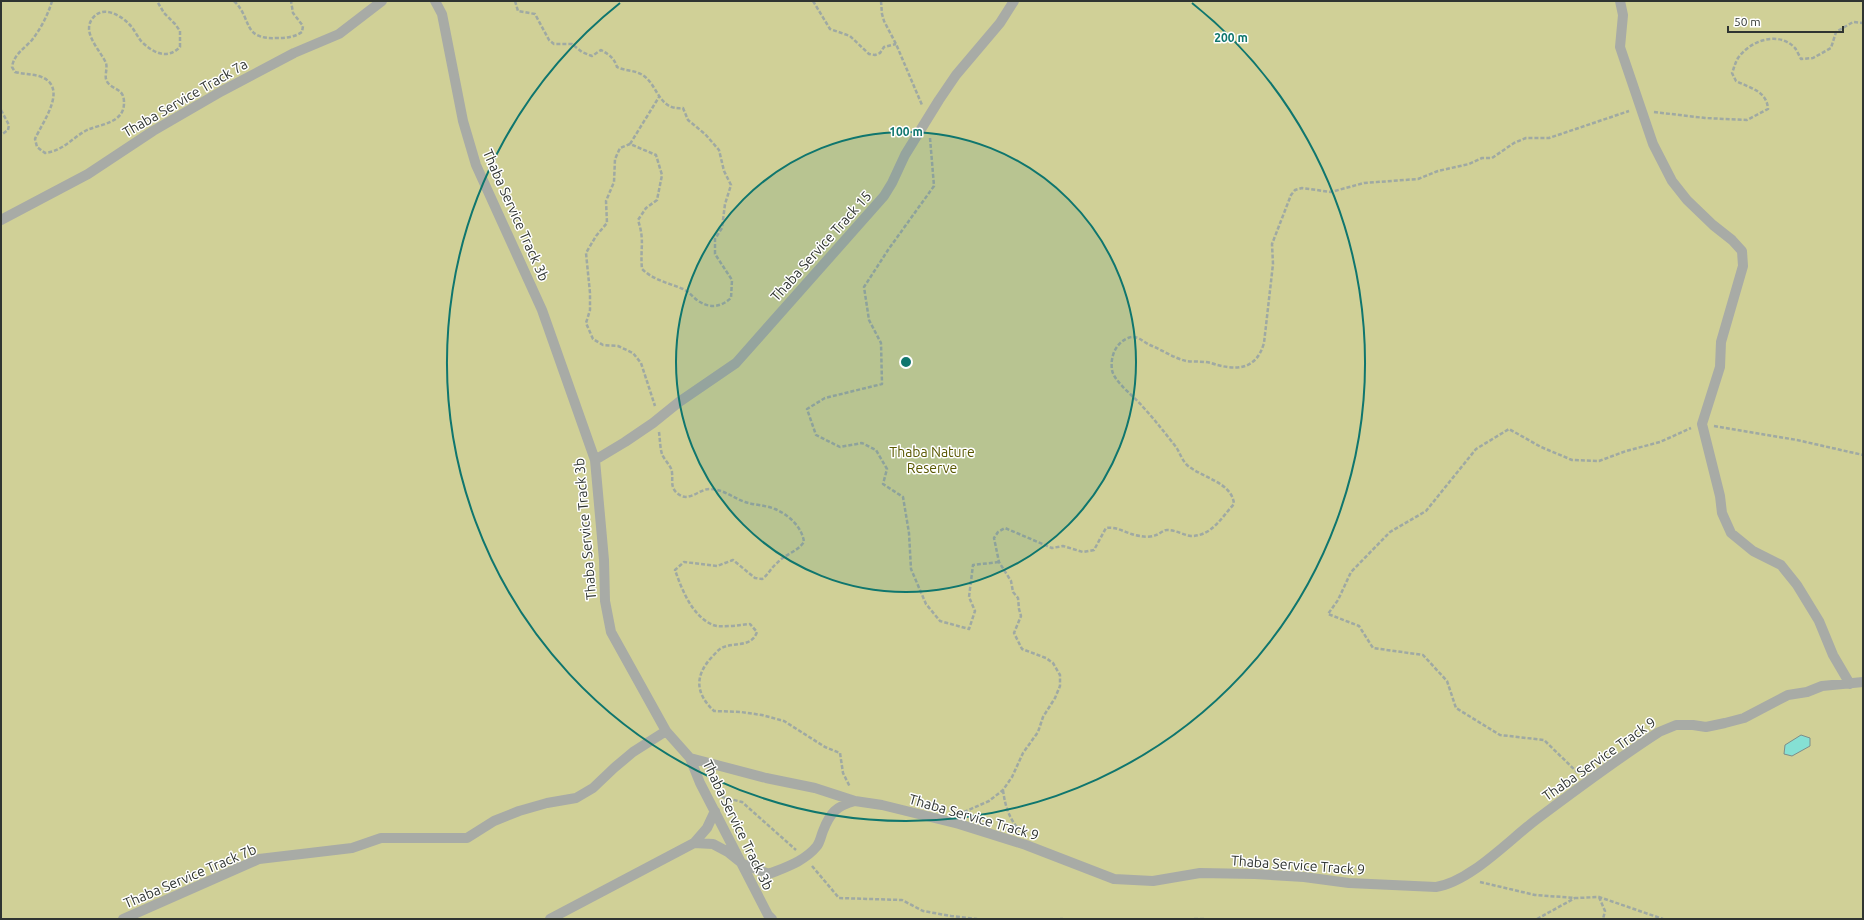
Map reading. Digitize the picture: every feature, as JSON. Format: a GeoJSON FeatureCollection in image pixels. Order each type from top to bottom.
{"type":"FeatureCollection","features":[{"type":"Feature","properties":{"kind":"street","name":"Thaba Service Track 7a"},"geometry":{"type":"LineString","coordinates":[[1,220],[88,174],[153,131],[222,91],[294,53],[339,34],[382,1]]}},
{"type":"Feature","properties":{"kind":"street","name":"Thaba Service Track 3b"},"geometry":{"type":"LineString","coordinates":[[435,1],[442,14],[463,121],[474,159],[542,310],[595,460],[604,560],[605,601],[611,632],[666,731],[690,758],[706,794],[768,915],[772,919]]}},
{"type":"Feature","properties":{"kind":"street","name":"Thaba Service Track 15"},"geometry":{"type":"LineString","coordinates":[[595,460],[630,438],[736,364],[746,355],[783,309],[884,196],[892,183],[904,155],[956,75],[1000,23],[1014,1]]}},
{"type":"Feature","properties":{"kind":"street"},"geometry":{"type":"LineString","coordinates":[[1620,1],[1623,15],[1620,47],[1653,144],[1672,181],[1687,200],[1742,250],[1743,266],[1721,342],[1720,367],[1702,424],[1720,496],[1722,513],[1731,532],[1753,551],[1780,565],[1797,585],[1819,620],[1833,655],[1850,684]]}},
{"type":"Feature","properties":{"kind":"street","name":"Thaba Service Track 9"},"geometry":{"type":"LineString","coordinates":[[690,758],[766,778],[815,788],[855,801],[882,805],[946,821],[1034,849],[1108,878],[1134,881],[1153,881],[1208,873],[1255,874],[1304,877],[1349,883],[1436,887],[1465,876],[1536,820],[1659,732],[1676,725],[1706,727],[1725,723],[1744,718],[1788,695],[1807,692],[1822,686],[1863,682]]}},
{"type":"Feature","properties":{"kind":"street","name":"Thaba Service Track 7b"},"geometry":{"type":"LineString","coordinates":[[123,919],[259,859],[352,848],[381,838],[467,838],[494,821],[519,811],[546,803],[576,798],[593,788],[633,752],[666,731]]}},
{"type":"Feature","properties":{"kind":"street"},"geometry":{"type":"LineString","coordinates":[[694,843],[713,844],[728,852],[743,864],[769,874],[791,865],[804,857],[818,844],[831,813],[841,805],[855,801]]}},
{"type":"Feature","properties":{"kind":"street"},"geometry":{"type":"LineString","coordinates":[[550,919],[694,843],[707,828],[715,811]]}},
{"type":"Feature","properties":{"kind":"path"},"geometry":{"type":"LineString","coordinates":[[52,1],[49,11],[37,33],[26,47],[16,55],[12,67],[15,72],[39,76],[49,82],[54,91],[55,98],[52,106],[35,139],[38,147],[45,153],[61,149],[78,135],[89,129],[112,121],[124,108],[123,95],[109,84],[105,78],[106,63],[91,38],[89,28],[91,20],[96,14],[103,11],[111,13],[128,23],[142,41],[157,53],[165,55],[174,53],[180,47],[180,31],[176,24],[164,13],[157,1]]}},
{"type":"Feature","properties":{"kind":"path"},"geometry":{"type":"LineString","coordinates":[[234,1],[241,8],[248,27],[260,38],[267,39],[291,37],[302,32],[303,26],[293,13],[291,1]]}},
{"type":"Feature","properties":{"kind":"path"},"geometry":{"type":"LineString","coordinates":[[515,1],[518,11],[535,14],[549,40],[554,44],[572,44],[582,52],[592,56],[601,50],[614,58],[617,67],[645,77],[659,97],[668,105],[676,109],[683,108],[688,120],[705,134],[719,150],[724,171],[732,185],[725,204],[722,228],[715,239],[715,254],[732,280],[731,298],[723,305],[713,306],[700,302],[685,290],[648,275],[642,269],[641,258],[643,244],[638,220],[646,208],[657,200],[662,175],[656,155],[630,144]]}},
{"type":"Feature","properties":{"kind":"path"},"geometry":{"type":"LineString","coordinates":[[813,1],[830,29],[850,36],[868,54],[880,54],[884,47],[896,44]]}},
{"type":"Feature","properties":{"kind":"path"},"geometry":{"type":"LineString","coordinates":[[881,1],[882,14],[928,118],[934,186],[888,250],[864,287],[869,320],[880,344],[882,384],[825,398],[807,409],[816,434],[840,447],[862,443],[876,450],[887,469],[884,484],[903,497],[909,532],[912,569],[926,604],[940,620],[969,629],[975,611],[969,597],[973,565],[999,562]]}},
{"type":"Feature","properties":{"kind":"path"},"geometry":{"type":"LineString","coordinates":[[946,821],[989,801],[1003,790],[1012,777],[1023,753],[1038,732],[1043,717],[1055,698],[1060,686],[1060,675],[1053,663],[1046,658],[1022,649],[1016,640],[1014,633],[1021,616],[1018,598],[1013,592],[1011,581],[999,562],[994,538],[998,532],[1004,528],[1052,548],[1064,546],[1083,552],[1094,550],[1106,528],[1114,527],[1126,533],[1141,536],[1155,536],[1165,530],[1180,532],[1190,536],[1204,535],[1213,528],[1234,504],[1233,496],[1228,489],[1186,464],[1177,448],[1151,415],[1118,380],[1112,371],[1117,344],[1130,337],[1135,337],[1186,361],[1236,368],[1245,366],[1255,360],[1261,354],[1264,343],[1272,264],[1272,244],[1291,195],[1295,190],[1302,188],[1332,192],[1364,183],[1418,179],[1438,171],[1469,164],[1482,158],[1492,158],[1514,143],[1526,138],[1548,138],[1587,126],[1627,111],[1747,120],[1768,109],[1768,102],[1756,88],[1736,81],[1732,73],[1738,59],[1748,48],[1767,38],[1778,39],[1794,48],[1801,59],[1813,58],[1831,48],[1836,32],[1853,22],[1863,23]]}},
{"type":"Feature","properties":{"kind":"path"},"geometry":{"type":"LineString","coordinates":[[659,97],[630,144],[620,148],[615,159],[614,182],[606,201],[608,224],[596,236],[586,253],[590,293],[590,310],[586,323],[593,339],[603,345],[618,346],[634,353],[641,363],[658,417],[662,454],[672,473],[671,481],[677,493],[687,497],[695,496],[702,490],[710,489],[731,494],[745,502],[774,509],[784,514],[803,534],[804,542],[800,548],[777,563],[762,579],[754,578],[733,560],[717,566],[684,562],[675,570],[682,590],[696,612],[705,619],[713,625],[721,626],[750,624],[757,632],[746,644],[729,645],[719,649],[708,662],[701,672],[699,684],[704,701],[714,711],[741,712],[762,715],[784,721],[825,748],[840,753],[843,773],[855,801]]}},
{"type":"Feature","properties":{"kind":"path"},"geometry":{"type":"LineString","coordinates":[[1,110],[9,125],[8,130],[1,135]]}},
{"type":"Feature","properties":{"kind":"path"},"geometry":{"type":"LineString","coordinates":[[1586,784],[1576,770],[1544,740],[1500,735],[1456,708],[1447,681],[1423,654],[1373,648],[1359,626],[1328,614],[1338,600],[1351,572],[1390,532],[1426,511],[1476,450],[1509,429],[1572,460],[1598,461],[1626,451],[1660,442],[1702,424],[1797,440],[1863,455]]}},
{"type":"Feature","properties":{"kind":"path"},"geometry":{"type":"LineString","coordinates":[[1003,790],[1004,802],[1011,820],[1034,849]]}},
{"type":"Feature","properties":{"kind":"path"},"geometry":{"type":"LineString","coordinates":[[706,794],[742,802],[804,857],[839,898],[902,900],[923,910],[951,916],[977,919]]}},
{"type":"Feature","properties":{"kind":"path"},"geometry":{"type":"LineString","coordinates":[[1455,881],[1483,882],[1535,895],[1576,898],[1599,897],[1663,919]]}},
{"type":"Feature","properties":{"kind":"path"},"geometry":{"type":"LineString","coordinates":[[1599,897],[1604,911],[1603,919]]}},
{"type":"Feature","properties":{"kind":"path"},"geometry":{"type":"LineString","coordinates":[[1537,919],[1576,898]]}},
{"type":"Feature","properties":{"kind":"path"},"geometry":{"type":"LineString","coordinates":[[1194,919],[1204,919]]}},
{"type":"Feature","properties":{"kind":"green space","name":"Thaba Nature Reserve"},"geometry":{"type":"Polygon","coordinates":[[[1,1],[1863,1],[1863,919],[1,919],[1,1]]]}},
{"type":"Feature","properties":{"kind":"building"},"geometry":{"type":"Polygon","coordinates":[[[1801,735],[1810,738],[1810,746],[1792,756],[1784,754],[1785,745],[1801,735]]]}}]}
